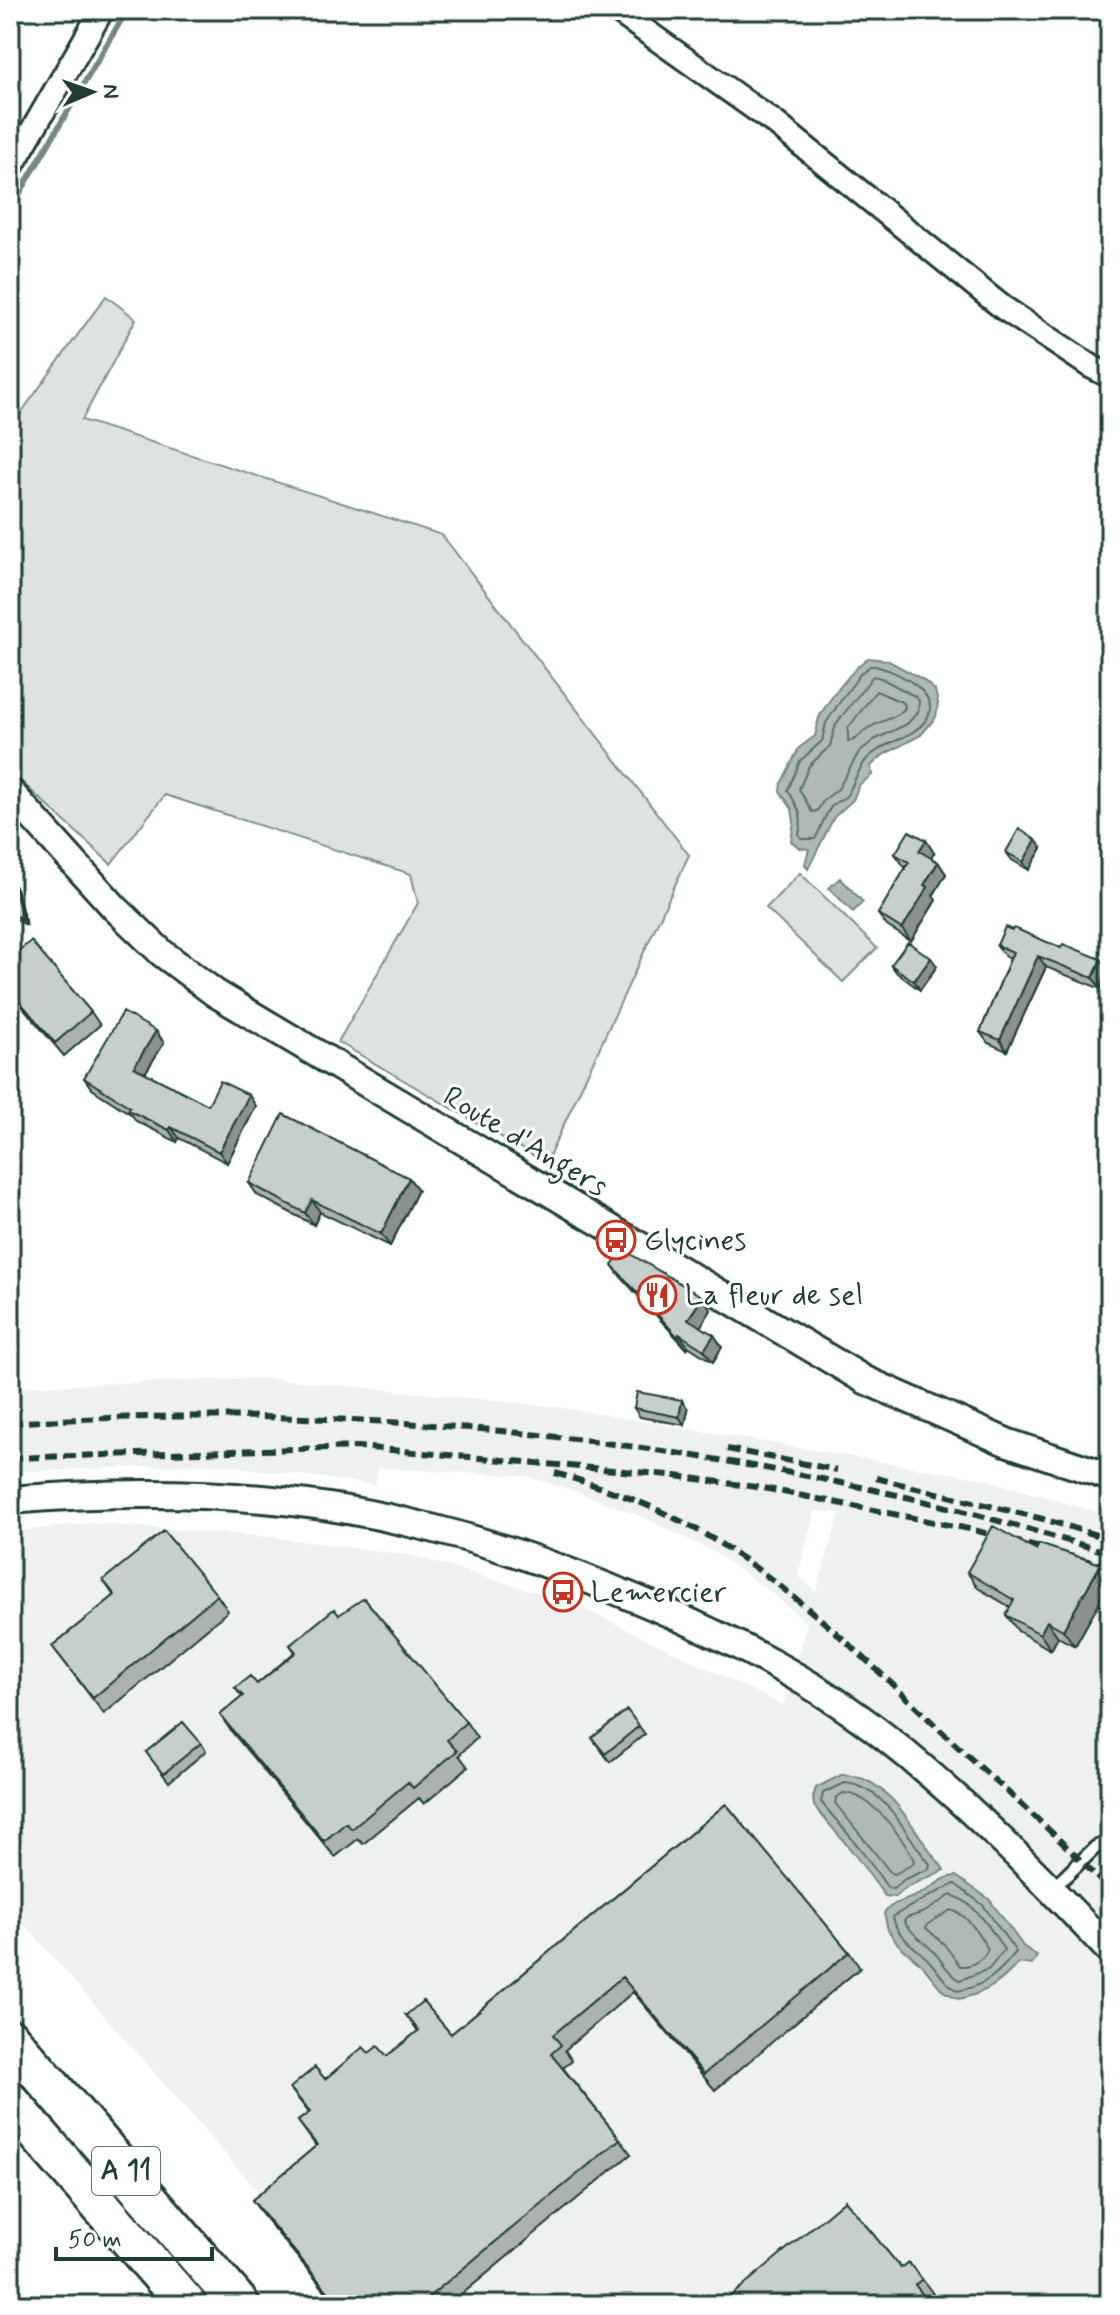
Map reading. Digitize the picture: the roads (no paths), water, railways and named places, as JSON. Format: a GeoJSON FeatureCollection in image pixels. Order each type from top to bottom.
{"type":"FeatureCollection","features":[{"type":"Feature","properties":{"kind":"highway","name":"A 11"},"geometry":{"type":"LineString","coordinates":[[10,2039],[240,2305]]}},
{"type":"Feature","properties":{"kind":"highway","name":"A 11"},"geometry":{"type":"LineString","coordinates":[[10,2102],[187,2305]]}},
{"type":"Feature","properties":{"kind":"street"},"geometry":{"type":"LineString","coordinates":[[10,169],[102,10]]}},
{"type":"Feature","properties":{"kind":"street"},"geometry":{"type":"LineString","coordinates":[[616,10],[775,123],[1002,307],[1110,376]]}},
{"type":"Feature","properties":{"kind":"street","name":"Route d'Angers"},"geometry":{"type":"LineString","coordinates":[[10,792],[115,908],[162,953],[215,993],[865,1380],[1006,1442],[1110,1477]]}},
{"type":"Feature","properties":{"kind":"street"},"geometry":{"type":"LineString","coordinates":[[10,1500],[134,1494],[207,1495],[319,1506],[404,1521],[450,1533],[573,1574],[689,1622],[764,1659],[885,1737],[996,1834],[1110,1951]]}},
{"type":"Feature","properties":{"kind":"lane"},"geometry":{"type":"LineString","coordinates":[[1052,1890],[1096,1847],[1110,1842]]}},
{"type":"Feature","properties":{"kind":"water"},"geometry":{"type":"Polygon","coordinates":[[[868,658],[887,660],[922,679],[935,690],[938,703],[936,717],[921,735],[883,755],[871,766],[872,775],[859,785],[853,800],[834,817],[808,869],[805,864],[809,849],[800,848],[791,841],[792,809],[780,791],[781,784],[799,748],[815,736],[819,718],[828,704],[849,676],[868,658]]]}},
{"type":"Feature","properties":{"kind":"water"},"geometry":{"type":"Polygon","coordinates":[[[840,878],[863,902],[853,912],[829,888],[840,878]]]}},
{"type":"Feature","properties":{"kind":"water"},"geometry":{"type":"Polygon","coordinates":[[[841,1775],[856,1776],[869,1782],[893,1800],[944,1870],[909,1886],[895,1897],[885,1896],[814,1806],[816,1788],[841,1775]]]}},
{"type":"Feature","properties":{"kind":"water"},"geometry":{"type":"Polygon","coordinates":[[[956,1876],[989,1899],[1023,1946],[1037,1956],[1032,1965],[1018,1963],[992,1987],[959,1999],[943,1991],[922,1965],[898,1944],[888,1930],[884,1913],[946,1878],[956,1876]]]}},
{"type":"Feature","properties":{"kind":"waterway"},"geometry":{"type":"LineString","coordinates":[[10,210],[127,10]]}},
{"type":"Feature","properties":{"kind":"railway"},"geometry":{"type":"LineString","coordinates":[[10,1423],[231,1416],[341,1419],[561,1437],[671,1452],[888,1493],[972,1513],[1110,1553]]}},
{"type":"Feature","properties":{"kind":"railway"},"geometry":{"type":"LineString","coordinates":[[10,1458],[358,1447],[669,1475],[763,1488],[974,1530],[1110,1567]]}},
{"type":"Feature","properties":{"kind":"railway"},"geometry":{"type":"LineString","coordinates":[[727,1449],[837,1470]]}},
{"type":"Feature","properties":{"kind":"railway"},"geometry":{"type":"LineString","coordinates":[[555,1473],[615,1493],[674,1518],[711,1538],[777,1583],[869,1662],[1110,1891]]}},
{"type":"Feature","properties":{"kind":"railway"},"geometry":{"type":"LineString","coordinates":[[876,1478],[1043,1519],[1110,1539]]}},
{"type":"Feature","properties":{"kind":"place","name":"Glycines"},"geometry":{"type":"Point","coordinates":[616,1240]}},
{"type":"Feature","properties":{"kind":"place","name":"La fleur de sel"},"geometry":{"type":"Point","coordinates":[657,1295]}},
{"type":"Feature","properties":{"kind":"place","name":"Lemercier"},"geometry":{"type":"Point","coordinates":[563,1592]}}]}
